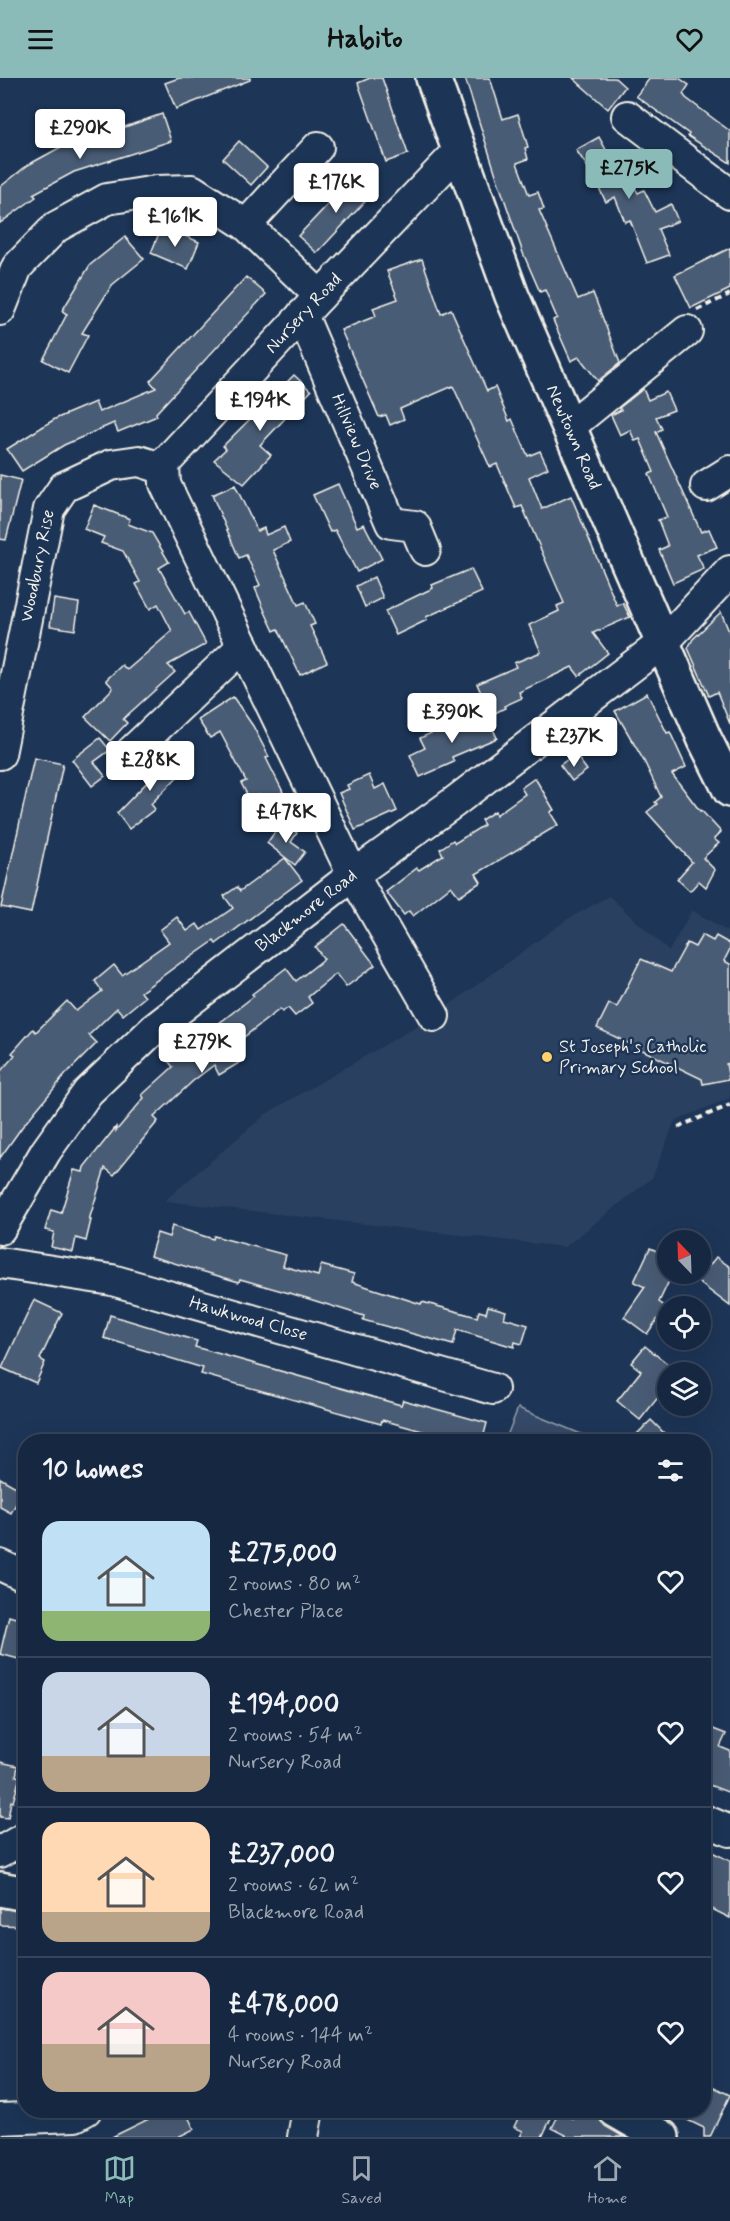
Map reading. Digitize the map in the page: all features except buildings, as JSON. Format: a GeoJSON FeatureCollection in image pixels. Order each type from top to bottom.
{"type":"FeatureCollection","features":[{"type":"Feature","properties":{"kind":"main road","name":"Newtown Road"},"geometry":{"type":"LineString","coordinates":[[433,78],[512,296],[705,740],[730,790]]}},
{"type":"Feature","properties":{"kind":"main road"},"geometry":{"type":"LineString","coordinates":[[0,1889],[18,1892]]}},
{"type":"Feature","properties":{"kind":"main road"},"geometry":{"type":"LineString","coordinates":[[629,2118],[662,2137]]}},
{"type":"Feature","properties":{"kind":"street"},"geometry":{"type":"LineString","coordinates":[[627,116],[730,194]]}},
{"type":"Feature","properties":{"kind":"street"},"geometry":{"type":"LineString","coordinates":[[246,225],[318,147]]}},
{"type":"Feature","properties":{"kind":"street","name":"Nursery Road"},"geometry":{"type":"LineString","coordinates":[[164,464],[458,152]]}},
{"type":"Feature","properties":{"kind":"street"},"geometry":{"type":"LineString","coordinates":[[0,310],[17,267],[56,227],[107,199],[156,191],[192,190],[246,225],[311,306]]}},
{"type":"Feature","properties":{"kind":"street","name":"Hillview Drive"},"geometry":{"type":"LineString","coordinates":[[311,306],[391,524],[415,526],[425,550]]}},
{"type":"Feature","properties":{"kind":"street"},"geometry":{"type":"LineString","coordinates":[[569,427],[687,331]]}},
{"type":"Feature","properties":{"kind":"street","name":"Woodbury Rise"},"geometry":{"type":"LineString","coordinates":[[0,754],[49,509],[64,487],[111,465],[139,461],[154,466],[164,464]]}},
{"type":"Feature","properties":{"kind":"street"},"geometry":{"type":"LineString","coordinates":[[164,464],[165,484],[353,875],[434,1016]]}},
{"type":"Feature","properties":{"kind":"street","name":"Blackmore Road"},"geometry":{"type":"LineString","coordinates":[[0,1229],[46,1150],[88,1092],[155,1028],[353,875],[453,803],[664,642],[730,572]]}},
{"type":"Feature","properties":{"kind":"street"},"geometry":{"type":"LineString","coordinates":[[131,752],[243,646]]}},
{"type":"Feature","properties":{"kind":"street","name":"Hawkwood Close"},"geometry":{"type":"LineString","coordinates":[[0,1263],[112,1280],[493,1389]]}},
{"type":"Feature","properties":{"kind":"street"},"geometry":{"type":"LineString","coordinates":[[0,1565],[18,1573]]}},
{"type":"Feature","properties":{"kind":"street"},"geometry":{"type":"LineString","coordinates":[[711,1823],[730,1831]]}},
{"type":"Feature","properties":{"kind":"street"},"geometry":{"type":"LineString","coordinates":[[0,1852],[18,1842]]}},
{"type":"Feature","properties":{"kind":"street"},"geometry":{"type":"LineString","coordinates":[[0,2119],[25,2118]]}},
{"type":"Feature","properties":{"kind":"street"},"geometry":{"type":"LineString","coordinates":[[303,2137],[307,2118]]}},
{"type":"Feature","properties":{"kind":"path"},"geometry":{"type":"LineString","coordinates":[[687,331],[692,312],[730,294]]}},
{"type":"Feature","properties":{"kind":"path"},"geometry":{"type":"LineString","coordinates":[[678,1127],[730,1105]]}},
{"type":"Feature","properties":{"kind":"shaded area","name":"St Joseph's Catholic Primary School"},"geometry":{"type":"Polygon","coordinates":[[[609,896],[669,951],[692,910],[730,933],[730,1098],[675,1121],[652,1178],[565,1247],[164,1201],[266,1114],[434,1016],[566,920],[609,896]]]}},
{"type":"Feature","properties":{"kind":"shaded area"},"geometry":{"type":"Polygon","coordinates":[[[518,1408],[581,1434],[508,1434],[518,1408]]]}},
{"type":"Feature","properties":{"kind":"place","name":"St Joseph's Catholic Primary School"},"geometry":{"type":"Point","coordinates":[547,1057]}}]}
